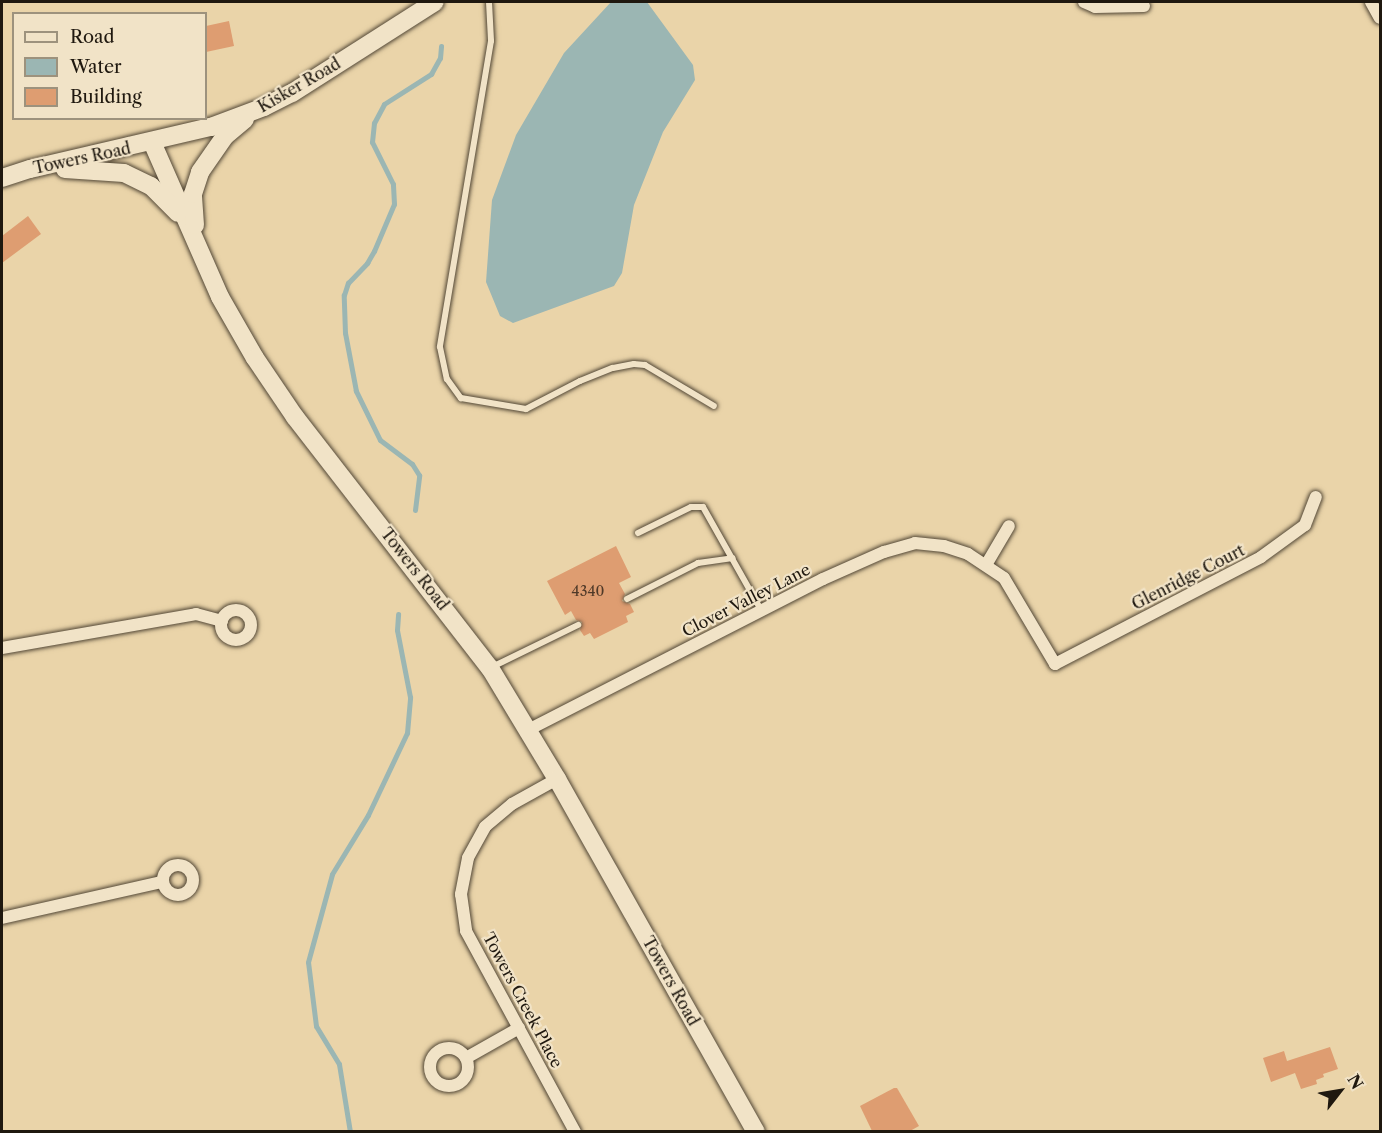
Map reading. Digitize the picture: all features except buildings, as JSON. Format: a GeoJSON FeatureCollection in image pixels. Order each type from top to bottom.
{"type":"FeatureCollection","features":[{"type":"Feature","properties":{"kind":"main road","name":"Kisker Road"},"geometry":{"type":"LineString","coordinates":[[152,142],[211,126],[264,107],[292,93],[435,2]]}},
{"type":"Feature","properties":{"kind":"main road"},"geometry":{"type":"LineString","coordinates":[[203,259],[194,220],[195,182],[206,160],[225,136],[264,107]]}},
{"type":"Feature","properties":{"kind":"main road","name":"Towers Road"},"geometry":{"type":"LineString","coordinates":[[2,178],[30,169],[152,142],[220,297],[237,328],[295,417],[490,668],[557,779],[756,1131]]}},
{"type":"Feature","properties":{"kind":"main road"},"geometry":{"type":"LineString","coordinates":[[30,169],[124,172],[151,186],[189,225]]}},
{"type":"Feature","properties":{"kind":"street"},"geometry":{"type":"LineString","coordinates":[[1084,2],[1095,7],[1144,6]]}},
{"type":"Feature","properties":{"kind":"street"},"geometry":{"type":"LineString","coordinates":[[1371,2],[1380,18]]}},
{"type":"Feature","properties":{"kind":"street","name":"Glenridge Court"},"geometry":{"type":"LineString","coordinates":[[1055,664],[1261,557],[1305,525],[1316,497]]}},
{"type":"Feature","properties":{"kind":"street"},"geometry":{"type":"LineString","coordinates":[[986,565],[1009,526]]}},
{"type":"Feature","properties":{"kind":"street","name":"Clover Valley Lane"},"geometry":{"type":"LineString","coordinates":[[528,730],[823,579],[884,552],[915,543],[944,546],[968,554],[1004,578],[1014,591],[1055,664]]}},
{"type":"Feature","properties":{"kind":"street"},"geometry":{"type":"LineString","coordinates":[[2,648],[196,614],[222,621]]}},
{"type":"Feature","properties":{"kind":"street","name":"Towers Creek Place"},"geometry":{"type":"LineString","coordinates":[[557,779],[512,804],[485,827],[468,858],[461,894],[466,931],[575,1131]]}},
{"type":"Feature","properties":{"kind":"street"},"geometry":{"type":"LineString","coordinates":[[2,918],[54,904],[162,882]]}},
{"type":"Feature","properties":{"kind":"street"},"geometry":{"type":"LineString","coordinates":[[466,1058],[519,1028]]}},
{"type":"Feature","properties":{"kind":"lane"},"geometry":{"type":"LineString","coordinates":[[489,2],[491,41],[440,347],[447,379],[461,398],[526,409],[580,381],[613,368],[634,364],[645,365],[714,406]]}},
{"type":"Feature","properties":{"kind":"lane"},"geometry":{"type":"LineString","coordinates":[[638,533],[691,507],[703,507],[761,610]]}},
{"type":"Feature","properties":{"kind":"lane"},"geometry":{"type":"LineString","coordinates":[[627,599],[698,562],[733,558]]}},
{"type":"Feature","properties":{"kind":"lane"},"geometry":{"type":"LineString","coordinates":[[490,668],[578,625]]}},
{"type":"Feature","properties":{"kind":"water"},"geometry":{"type":"Polygon","coordinates":[[[611,2],[647,2],[693,65],[695,80],[663,132],[634,205],[622,273],[614,286],[513,323],[500,316],[486,282],[492,200],[516,135],[564,53],[611,2]]]}},
{"type":"Feature","properties":{"kind":"waterway"},"geometry":{"type":"LineString","coordinates":[[415,510],[419,475],[412,464],[380,440],[356,391],[345,333],[344,295],[348,283],[367,263],[374,251],[394,204],[393,184],[372,142],[374,123],[384,104],[431,74],[440,58],[441,46]]}},
{"type":"Feature","properties":{"kind":"waterway"},"geometry":{"type":"LineString","coordinates":[[350,1132],[339,1064],[316,1026],[308,962],[332,874],[368,815],[407,733],[410,697],[397,630],[398,614]]}}]}
